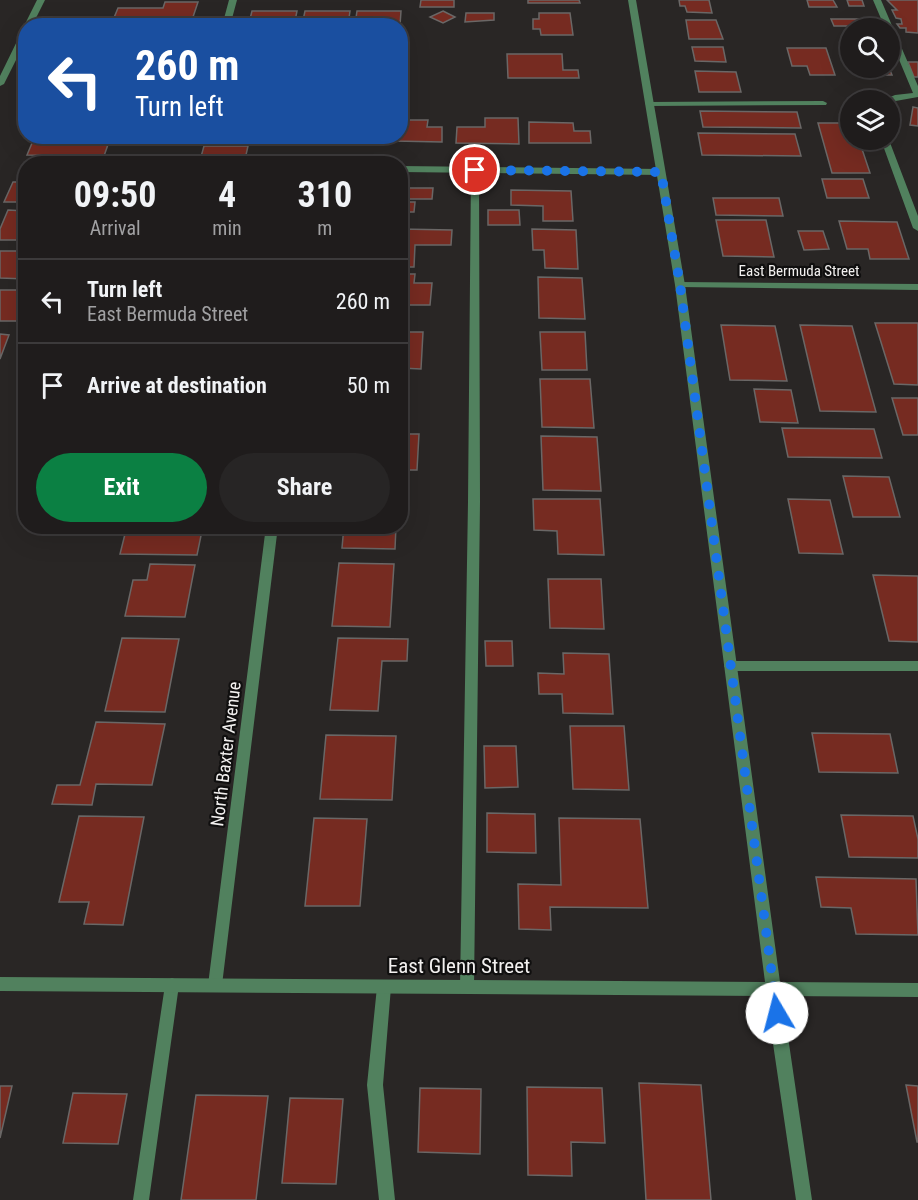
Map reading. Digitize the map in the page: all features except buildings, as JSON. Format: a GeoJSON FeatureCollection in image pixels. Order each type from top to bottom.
{"type":"FeatureCollection","features":[{"type":"Feature","properties":{"kind":"street"},"geometry":{"type":"LineString","coordinates":[[32,18],[41,0]]}},
{"type":"Feature","properties":{"kind":"street"},"geometry":{"type":"LineString","coordinates":[[228,18],[233,0]]}},
{"type":"Feature","properties":{"kind":"street"},"geometry":{"type":"LineString","coordinates":[[632,0],[680,285],[773,989],[804,1200]]}},
{"type":"Feature","properties":{"kind":"street"},"geometry":{"type":"LineString","coordinates":[[877,0],[884,18]]}},
{"type":"Feature","properties":{"kind":"street"},"geometry":{"type":"LineString","coordinates":[[0,84],[18,48]]}},
{"type":"Feature","properties":{"kind":"street"},"geometry":{"type":"LineString","coordinates":[[900,55],[917,95],[900,97]]}},
{"type":"Feature","properties":{"kind":"street"},"geometry":{"type":"LineString","coordinates":[[649,104],[824,104]]}},
{"type":"Feature","properties":{"kind":"street"},"geometry":{"type":"LineString","coordinates":[[889,150],[918,228]]}},
{"type":"Feature","properties":{"kind":"street"},"geometry":{"type":"LineString","coordinates":[[408,169],[661,172]]}},
{"type":"Feature","properties":{"kind":"street"},"geometry":{"type":"LineString","coordinates":[[467,987],[474,502],[475,170]]}},
{"type":"Feature","properties":{"kind":"street","name":"East Bermuda Street"},"geometry":{"type":"LineString","coordinates":[[680,285],[918,286]]}},
{"type":"Feature","properties":{"kind":"street","name":"North Baxter Avenue"},"geometry":{"type":"LineString","coordinates":[[215,985],[271,534]]}},
{"type":"Feature","properties":{"kind":"street"},"geometry":{"type":"LineString","coordinates":[[730,666],[918,666]]}},
{"type":"Feature","properties":{"kind":"street","name":"East Glenn Street"},"geometry":{"type":"LineString","coordinates":[[0,984],[918,990]]}},
{"type":"Feature","properties":{"kind":"street"},"geometry":{"type":"LineString","coordinates":[[141,1200],[172,985]]}},
{"type":"Feature","properties":{"kind":"street"},"geometry":{"type":"LineString","coordinates":[[384,987],[375,1085],[387,1200]]}},
{"type":"Feature","properties":{"kind":"route"},"geometry":{"type":"LineString","coordinates":[[475,170],[661,172],[680,285],[777,1013]]}}]}
